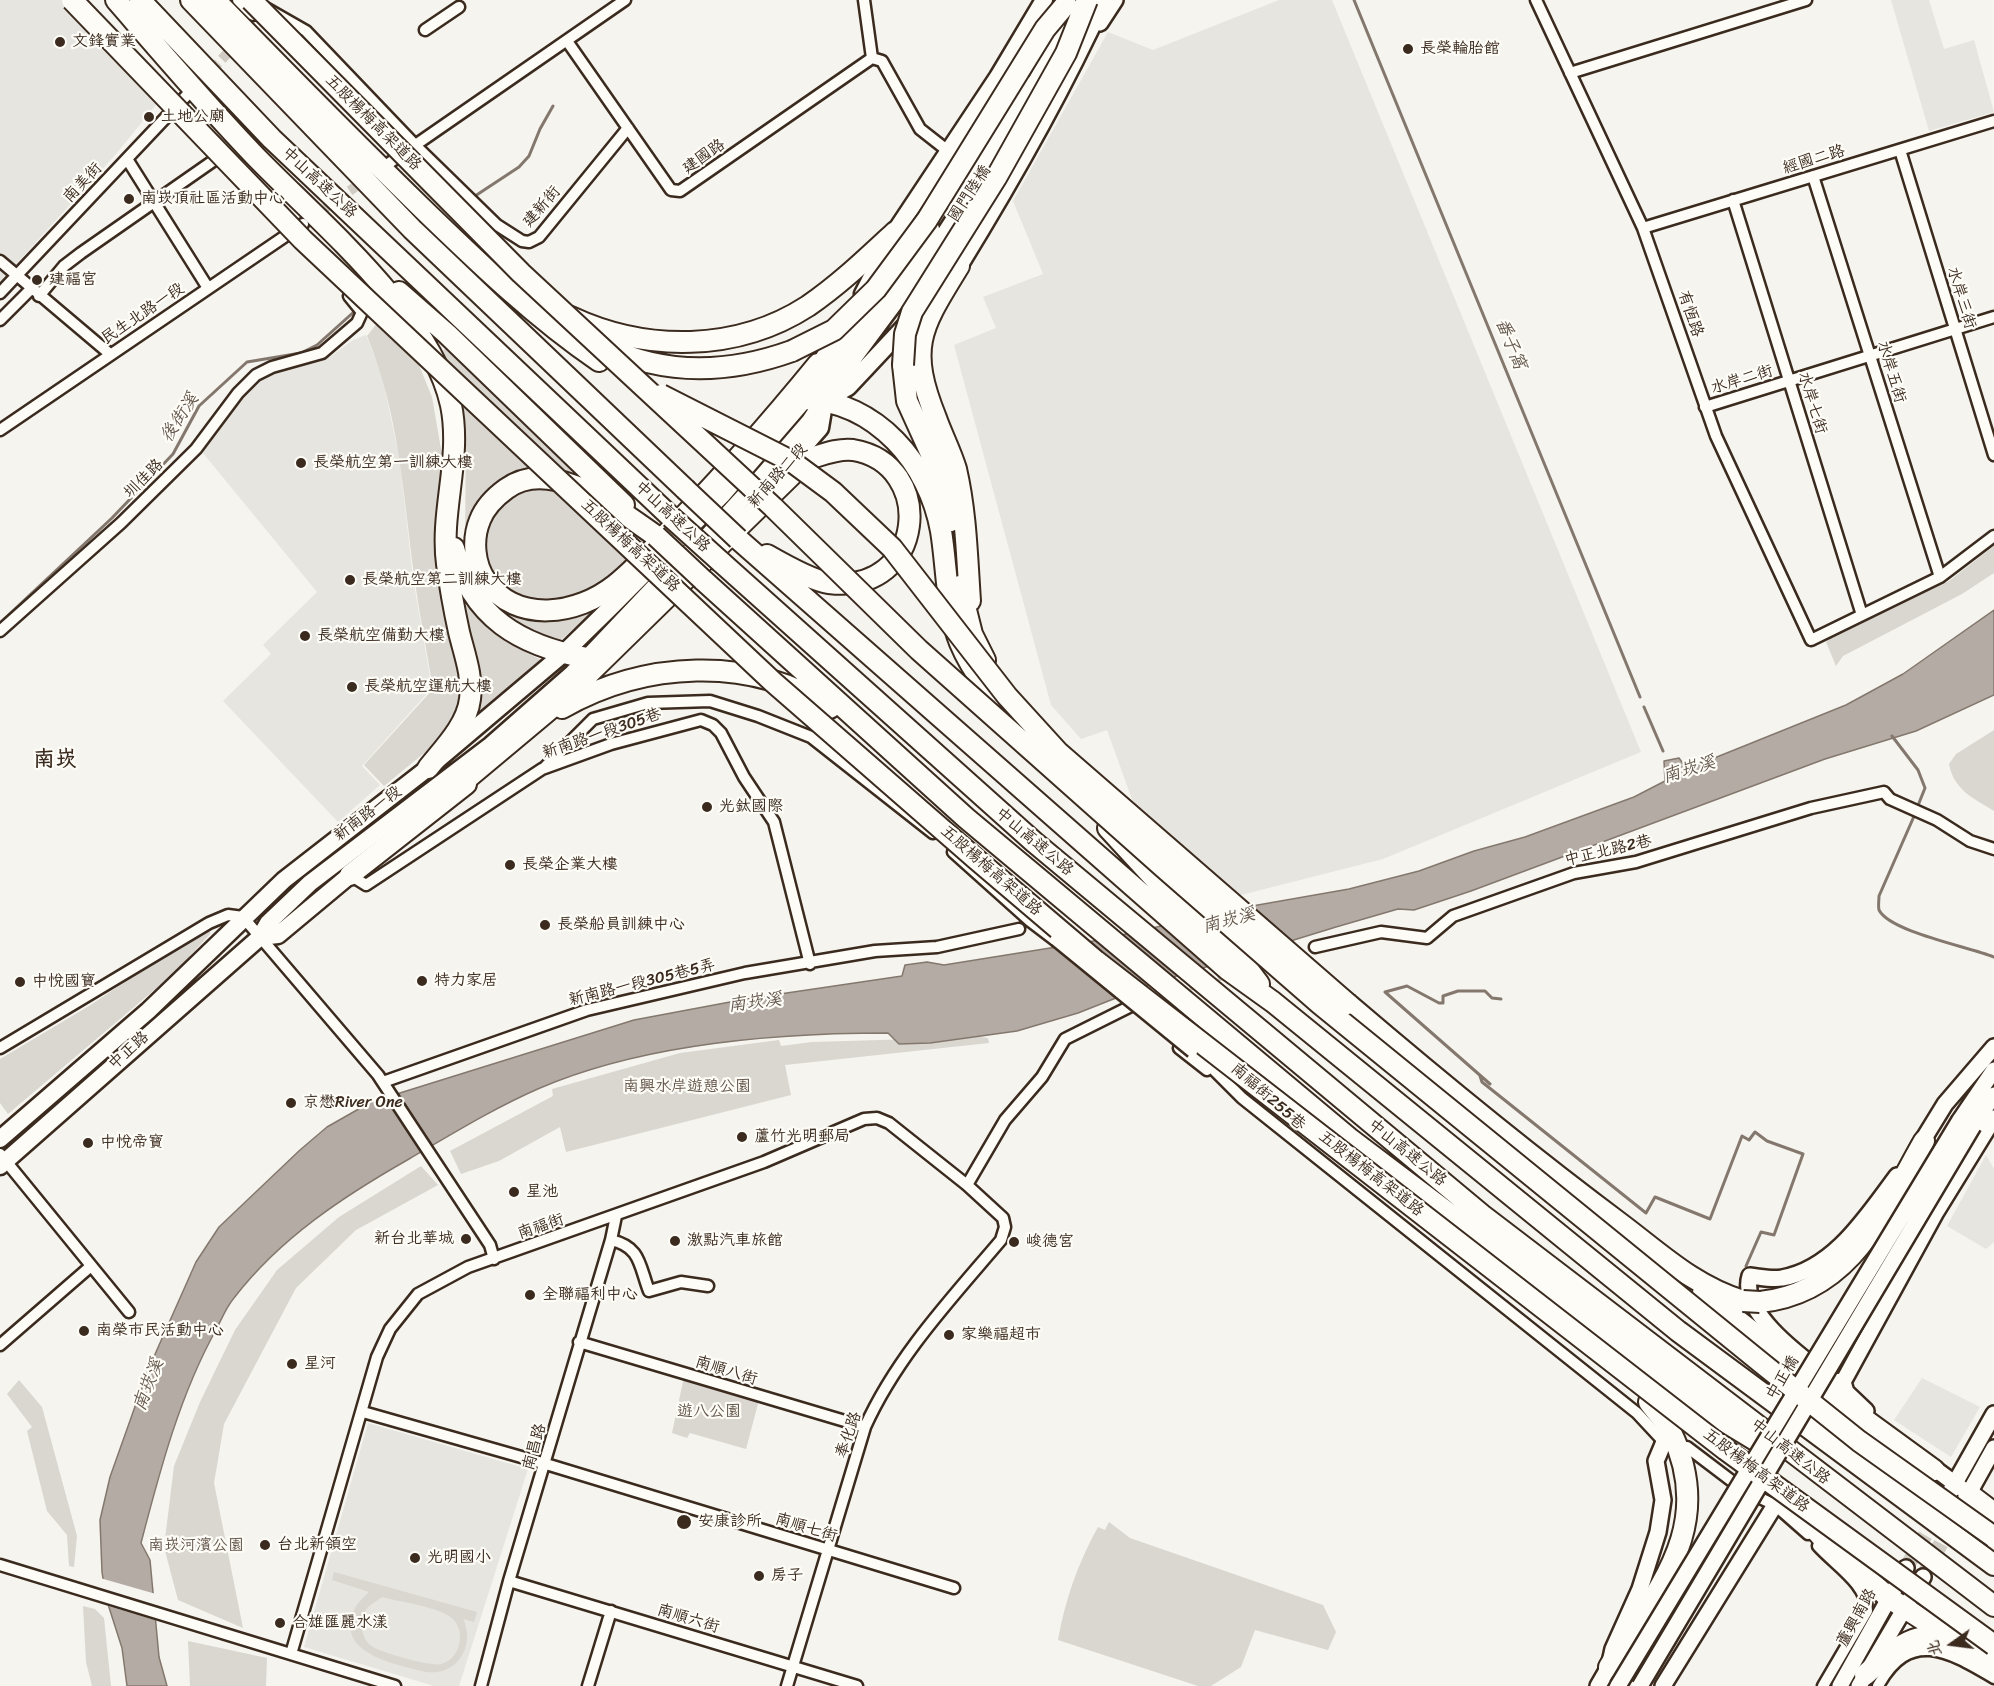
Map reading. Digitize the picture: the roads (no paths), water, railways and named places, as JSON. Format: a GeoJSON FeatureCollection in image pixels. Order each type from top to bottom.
{"type":"FeatureCollection","features":[{"type":"Feature","properties":{"kind":"highway","name":"五股楊梅高架道路"},"geometry":{"type":"LineString","coordinates":[[72,0],[303,240],[773,682],[993,873],[1096,961],[1726,1450],[1994,1645]]}},
{"type":"Feature","properties":{"kind":"highway"},"geometry":{"type":"LineString","coordinates":[[116,0],[254,154],[396,301],[441,371],[451,405],[455,432],[445,551],[450,588],[470,674],[470,699],[461,724],[428,768]]}},
{"type":"Feature","properties":{"kind":"highway","name":"中山高速公路"},"geometry":{"type":"LineString","coordinates":[[140,0],[272,139],[671,517],[715,548],[977,793],[1194,978],[1482,1215],[1994,1606]]}},
{"type":"Feature","properties":{"kind":"highway","name":"中山高速公路"},"geometry":{"type":"LineString","coordinates":[[191,0],[412,229],[738,539],[1159,908],[1235,967],[1274,1002],[1678,1332],[1994,1565]]}},
{"type":"Feature","properties":{"kind":"highway"},"geometry":{"type":"LineString","coordinates":[[215,0],[343,131],[494,277],[564,337],[630,380],[791,461],[833,492],[892,548],[995,681],[1058,752],[1348,1004],[1557,1177],[1674,1268],[1762,1341],[1934,1470]]}},
{"type":"Feature","properties":{"kind":"highway"},"geometry":{"type":"LineString","coordinates":[[1028,739],[1018,716],[995,681],[972,634],[961,592],[950,516],[940,476],[907,401],[903,365],[904,333],[912,312],[996,178],[1066,53],[1087,0]]}},
{"type":"Feature","properties":{"kind":"highway"},"geometry":{"type":"LineString","coordinates":[[494,277],[552,318],[627,358],[695,370],[752,364],[792,351],[834,330],[876,289],[927,220],[1045,28],[1072,1]]}},
{"type":"Feature","properties":{"kind":"highway","name":"五股楊梅高架道路"},"geometry":{"type":"LineString","coordinates":[[260,4],[521,273],[773,507],[919,650],[1163,867],[1320,1004],[1773,1372],[1859,1441],[1994,1537]]}},
{"type":"Feature","properties":{"kind":"highway"},"geometry":{"type":"LineString","coordinates":[[494,277],[566,315],[612,333],[654,341],[716,340],[743,334],[776,322],[806,306],[848,276],[895,232]]}},
{"type":"Feature","properties":{"kind":"highway"},"geometry":{"type":"LineString","coordinates":[[959,266],[927,319],[921,340],[919,361],[925,390],[955,466],[961,495],[972,634]]}},
{"type":"Feature","properties":{"kind":"highway"},"geometry":{"type":"LineString","coordinates":[[364,267],[396,290],[447,334],[656,536],[886,748],[1135,961],[1164,990],[1349,1138],[1722,1420],[1830,1483]]}},
{"type":"Feature","properties":{"kind":"highway"},"geometry":{"type":"LineString","coordinates":[[656,536],[584,490],[557,480],[534,478],[511,485],[500,493],[480,519],[475,537],[482,575],[506,601],[530,611],[547,611],[565,608],[596,597],[615,585],[639,563],[829,369]]}},
{"type":"Feature","properties":{"kind":"highway"},"geometry":{"type":"LineString","coordinates":[[805,399],[825,400],[852,410],[883,428],[912,459],[932,500],[940,529],[950,603],[959,642],[986,685],[1075,797],[1185,909],[1235,967]]}},
{"type":"Feature","properties":{"kind":"highway"},"geometry":{"type":"LineString","coordinates":[[457,791],[464,781],[568,694],[808,459],[852,450],[871,456],[901,483],[909,504],[910,529],[895,563],[879,574],[858,582],[827,583],[775,560],[738,539]]}},
{"type":"Feature","properties":{"kind":"highway"},"geometry":{"type":"LineString","coordinates":[[448,501],[456,557],[466,582],[478,600],[501,625],[520,638],[563,654],[587,658]]}},
{"type":"Feature","properties":{"kind":"highway"},"geometry":{"type":"LineString","coordinates":[[350,875],[561,709],[616,683],[659,673],[697,671],[747,674],[773,679],[818,700],[886,748]]}},
{"type":"Feature","properties":{"kind":"highway"},"geometry":{"type":"LineString","coordinates":[[1164,990],[1184,1024],[1319,1142],[1649,1402],[1799,1510],[1828,1544],[1896,1602],[1961,1647],[1994,1665]]}},
{"type":"Feature","properties":{"kind":"highway"},"geometry":{"type":"LineString","coordinates":[[1674,1268],[1711,1291],[1751,1301],[1800,1293],[1842,1266],[1869,1237],[1924,1141]]}},
{"type":"Feature","properties":{"kind":"highway"},"geometry":{"type":"LineString","coordinates":[[1609,1667],[1678,1554],[1687,1524],[1689,1489],[1682,1463],[1670,1431],[1649,1402]]}},
{"type":"Feature","properties":{"kind":"highway"},"geometry":{"type":"LineString","coordinates":[[1962,1489],[1994,1513]]}},
{"type":"Feature","properties":{"kind":"highway"},"geometry":{"type":"LineString","coordinates":[[1867,1682],[1887,1654],[1915,1640],[1929,1637],[1961,1647]]}},
{"type":"Feature","properties":{"kind":"main road"},"geometry":{"type":"LineString","coordinates":[[805,399],[829,369],[895,232],[998,77],[1044,0]]}},
{"type":"Feature","properties":{"kind":"main road"},"geometry":{"type":"LineString","coordinates":[[825,400],[848,387],[959,266],[1010,183],[1077,58],[1104,0]]}},
{"type":"Feature","properties":{"kind":"main road","name":"國門陸橋"},"geometry":{"type":"LineString","coordinates":[[829,369],[873,313],[986,145],[1072,1]]}},
{"type":"Feature","properties":{"kind":"main road","name":"新南路二段"},"geometry":{"type":"LineString","coordinates":[[715,548],[820,428],[829,369]]}},
{"type":"Feature","properties":{"kind":"main road","name":"新南路二段"},"geometry":{"type":"LineString","coordinates":[[697,520],[723,494],[805,399]]}},
{"type":"Feature","properties":{"kind":"main road","name":"新南路二段"},"geometry":{"type":"LineString","coordinates":[[715,548],[825,400]]}},
{"type":"Feature","properties":{"kind":"main road","name":"新南路一段"},"geometry":{"type":"LineString","coordinates":[[243,917],[284,880],[428,768],[563,654],[697,520]]}},
{"type":"Feature","properties":{"kind":"main road","name":"新南路一段"},"geometry":{"type":"LineString","coordinates":[[260,937],[268,923],[310,883],[491,744],[587,658],[682,558],[715,548]]}},
{"type":"Feature","properties":{"kind":"main road","name":"新南路一段"},"geometry":{"type":"LineString","coordinates":[[260,937],[335,874],[459,780],[553,700],[715,548]]}},
{"type":"Feature","properties":{"kind":"main road"},"geometry":{"type":"LineString","coordinates":[[260,937],[278,935],[350,875]]}},
{"type":"Feature","properties":{"kind":"main road","name":"中正路"},"geometry":{"type":"LineString","coordinates":[[0,1139],[148,1011],[235,928],[243,917]]}},
{"type":"Feature","properties":{"kind":"main road","name":"中正路"},"geometry":{"type":"LineString","coordinates":[[2,1160],[260,937]]}},
{"type":"Feature","properties":{"kind":"street"},"geometry":{"type":"LineString","coordinates":[[238,0],[255,24],[396,158]]}},
{"type":"Feature","properties":{"kind":"street","name":"建新街"},"geometry":{"type":"LineString","coordinates":[[246,0],[260,4],[306,31],[456,187],[513,237],[522,241],[535,240],[628,128]]}},
{"type":"Feature","properties":{"kind":"street"},"geometry":{"type":"LineString","coordinates":[[385,166],[625,0]]}},
{"type":"Feature","properties":{"kind":"street"},"geometry":{"type":"LineString","coordinates":[[864,0],[872,58],[882,61],[920,129],[948,151]]}},
{"type":"Feature","properties":{"kind":"street"},"geometry":{"type":"LineString","coordinates":[[1077,58],[1114,0]]}},
{"type":"Feature","properties":{"kind":"street","name":"有恆路"},"geometry":{"type":"LineString","coordinates":[[1536,0],[1643,228],[1705,407],[1735,482],[1811,640],[1862,615]]}},
{"type":"Feature","properties":{"kind":"street"},"geometry":{"type":"LineString","coordinates":[[1570,73],[1806,0]]}},
{"type":"Feature","properties":{"kind":"street"},"geometry":{"type":"LineString","coordinates":[[255,24],[260,4]]}},
{"type":"Feature","properties":{"kind":"street"},"geometry":{"type":"LineString","coordinates":[[425,30],[459,7]]}},
{"type":"Feature","properties":{"kind":"street","name":"建國路"},"geometry":{"type":"LineString","coordinates":[[567,41],[671,190],[680,191],[872,58]]}},
{"type":"Feature","properties":{"kind":"street","name":"南美街"},"geometry":{"type":"LineString","coordinates":[[0,293],[188,94]]}},
{"type":"Feature","properties":{"kind":"street","name":"經國二路"},"geometry":{"type":"LineString","coordinates":[[1643,228],[1994,121]]}},
{"type":"Feature","properties":{"kind":"street","name":"水岸三街"},"geometry":{"type":"LineString","coordinates":[[1900,150],[1994,455]]}},
{"type":"Feature","properties":{"kind":"street"},"geometry":{"type":"LineString","coordinates":[[127,159],[208,288]]}},
{"type":"Feature","properties":{"kind":"street"},"geometry":{"type":"LineString","coordinates":[[0,320],[64,266],[213,161]]}},
{"type":"Feature","properties":{"kind":"street","name":"水岸五街"},"geometry":{"type":"LineString","coordinates":[[1813,176],[1940,577]]}},
{"type":"Feature","properties":{"kind":"street","name":"水岸七街"},"geometry":{"type":"LineString","coordinates":[[1732,200],[1862,615]]}},
{"type":"Feature","properties":{"kind":"street","name":"民生北路一段"},"geometry":{"type":"LineString","coordinates":[[0,430],[303,224]]}},
{"type":"Feature","properties":{"kind":"street","name":"圳佳路"},"geometry":{"type":"LineString","coordinates":[[0,631],[121,523],[196,449],[238,393],[256,375],[272,367],[322,354],[357,322],[359,308],[289,233]]}},
{"type":"Feature","properties":{"kind":"street"},"geometry":{"type":"LineString","coordinates":[[0,261],[110,354]]}},
{"type":"Feature","properties":{"kind":"street","name":"水岸二街"},"geometry":{"type":"LineString","coordinates":[[1705,407],[1994,317]]}},
{"type":"Feature","properties":{"kind":"street"},"geometry":{"type":"LineString","coordinates":[[1862,615],[1940,577],[1994,536]]}},
{"type":"Feature","properties":{"kind":"street"},"geometry":{"type":"LineString","coordinates":[[542,770],[593,719],[648,703],[710,701],[758,716],[811,737],[934,835],[1030,921],[1191,1052],[1242,1098]]}},
{"type":"Feature","properties":{"kind":"street","name":"新南路一段305巷"},"geometry":{"type":"LineString","coordinates":[[350,875],[366,885],[542,770],[611,744],[701,720],[713,725],[721,733],[744,777],[774,822],[810,964]]}},
{"type":"Feature","properties":{"kind":"street","name":"中正北路2巷"},"geometry":{"type":"LineString","coordinates":[[1314,947],[1381,932],[1427,938],[1453,916],[1574,873],[1636,862],[1811,808],[1884,792],[1890,798],[1970,840],[1994,849]]}},
{"type":"Feature","properties":{"kind":"street"},"geometry":{"type":"LineString","coordinates":[[0,1048],[209,923],[228,915],[243,917],[383,1082],[490,1245],[494,1259]]}},
{"type":"Feature","properties":{"kind":"street","name":"新南路一段305巷5弄"},"geometry":{"type":"LineString","coordinates":[[383,1082],[587,1010],[745,973],[810,964],[875,951],[937,947],[1019,929]]}},
{"type":"Feature","properties":{"kind":"street","name":"南福街255巷"},"geometry":{"type":"LineString","coordinates":[[967,1185],[1005,1120],[1042,1077],[1065,1039],[1137,1003],[1195,1050],[1242,1098],[1637,1413],[1664,1442]]}},
{"type":"Feature","properties":{"kind":"street"},"geometry":{"type":"LineString","coordinates":[[1844,1382],[1833,1382],[1769,1327],[1757,1311],[1748,1293],[1750,1276],[1780,1278],[1811,1269],[1838,1249],[1924,1141],[1945,1104],[1994,1047]]}},
{"type":"Feature","properties":{"kind":"street"},"geometry":{"type":"LineString","coordinates":[[1967,1123],[1994,1070]]}},
{"type":"Feature","properties":{"kind":"street"},"geometry":{"type":"LineString","coordinates":[[1967,1123],[1994,1095]]}},
{"type":"Feature","properties":{"kind":"street","name":"南福街"},"geometry":{"type":"LineString","coordinates":[[291,1654],[363,1412],[377,1357],[390,1329],[406,1306],[418,1294],[468,1267],[764,1162],[864,1119],[877,1118],[889,1123],[967,1185],[1003,1218],[1005,1227]]}},
{"type":"Feature","properties":{"kind":"street"},"geometry":{"type":"LineString","coordinates":[[1962,1489],[1934,1470],[1890,1428],[1846,1392],[1844,1382],[1936,1212],[1994,1118]]}},
{"type":"Feature","properties":{"kind":"street","name":"中正橋"},"geometry":{"type":"LineString","coordinates":[[1618,1686],[1967,1123]]}},
{"type":"Feature","properties":{"kind":"street","name":"中正橋"},"geometry":{"type":"LineString","coordinates":[[1640,1686],[1967,1123]]}},
{"type":"Feature","properties":{"kind":"street"},"geometry":{"type":"LineString","coordinates":[[2,1160],[129,1312]]}},
{"type":"Feature","properties":{"kind":"street","name":"南昌路"},"geometry":{"type":"LineString","coordinates":[[481,1686],[509,1581],[546,1464],[616,1216]]}},
{"type":"Feature","properties":{"kind":"street","name":"奉化路"},"geometry":{"type":"LineString","coordinates":[[787,1686],[866,1427],[881,1393],[908,1353],[1001,1240],[1005,1227]]}},
{"type":"Feature","properties":{"kind":"street"},"geometry":{"type":"LineString","coordinates":[[611,1240],[625,1243],[634,1249],[649,1290],[681,1282],[708,1286]]}},
{"type":"Feature","properties":{"kind":"street"},"geometry":{"type":"LineString","coordinates":[[0,1345],[91,1266]]}},
{"type":"Feature","properties":{"kind":"street","name":"南順八街"},"geometry":{"type":"LineString","coordinates":[[579,1342],[866,1427]]}},
{"type":"Feature","properties":{"kind":"street","name":"南順七街"},"geometry":{"type":"LineString","coordinates":[[363,1412],[546,1464],[954,1588]]}},
{"type":"Feature","properties":{"kind":"street"},"geometry":{"type":"LineString","coordinates":[[1955,1517],[1962,1489],[1994,1414]]}},
{"type":"Feature","properties":{"kind":"street"},"geometry":{"type":"LineString","coordinates":[[1598,1686],[1609,1667],[1612,1649],[1640,1589],[1658,1532],[1663,1500],[1656,1461],[1664,1442]]}},
{"type":"Feature","properties":{"kind":"street"},"geometry":{"type":"LineString","coordinates":[[1687,1447],[1745,1491],[1775,1505],[1863,1589],[1867,1611],[1823,1686]]}},
{"type":"Feature","properties":{"kind":"street"},"geometry":{"type":"LineString","coordinates":[[1942,1507],[1962,1489],[1994,1448]]}},
{"type":"Feature","properties":{"kind":"street"},"geometry":{"type":"LineString","coordinates":[[1663,1686],[1775,1505]]}},
{"type":"Feature","properties":{"kind":"street"},"geometry":{"type":"LineString","coordinates":[[0,1565],[291,1654],[359,1681],[395,1686]]}},
{"type":"Feature","properties":{"kind":"street","name":"蘆興南路"},"geometry":{"type":"LineString","coordinates":[[1867,1682],[1906,1568]]}},
{"type":"Feature","properties":{"kind":"street","name":"蘆興南路"},"geometry":{"type":"LineString","coordinates":[[1840,1686],[1896,1602],[1923,1577]]}},
{"type":"Feature","properties":{"kind":"street","name":"南順六街"},"geometry":{"type":"LineString","coordinates":[[509,1581],[857,1686]]}},
{"type":"Feature","properties":{"kind":"street"},"geometry":{"type":"LineString","coordinates":[[588,1686],[611,1611]]}},
{"type":"Feature","properties":{"kind":"street"},"geometry":{"type":"LineString","coordinates":[[1867,1682],[1899,1657],[1919,1648],[1953,1654],[1994,1678]]}},
{"type":"Feature","properties":{"kind":"water","name":"南崁溪"},"geometry":{"type":"Polygon","coordinates":[[[1994,610],[1994,695],[1916,731],[1825,759],[1471,891],[1414,910],[1398,909],[1154,983],[1078,1013],[1017,1031],[930,1043],[899,1044],[888,1033],[801,1035],[666,1051],[580,1073],[540,1088],[457,1131],[385,1173],[314,1220],[272,1256],[231,1301],[192,1379],[172,1433],[141,1543],[150,1560],[159,1657],[167,1686],[127,1686],[122,1648],[106,1598],[102,1572],[100,1520],[110,1477],[148,1370],[196,1262],[219,1227],[327,1127],[371,1102],[634,1020],[746,999],[902,976],[905,965],[927,962],[944,965],[1100,940],[1235,909],[1349,889],[1419,871],[1474,851],[1525,837],[1634,797],[1665,781],[1664,761],[1679,758],[1687,769],[1846,705],[1903,674],[1994,610]]]}},
{"type":"Feature","properties":{"kind":"waterway","name":"番子窩"},"geometry":{"type":"LineString","coordinates":[[1354,0],[1640,697]]}},
{"type":"Feature","properties":{"kind":"waterway","name":"後街溪"},"geometry":{"type":"LineString","coordinates":[[472,198],[519,167],[529,156],[553,106]]}},
{"type":"Feature","properties":{"kind":"waterway","name":"後街溪"},"geometry":{"type":"LineString","coordinates":[[0,623],[112,518],[173,454],[199,406],[247,362],[301,353],[317,345],[356,310]]}},
{"type":"Feature","properties":{"kind":"waterway","name":"番子窩"},"geometry":{"type":"LineString","coordinates":[[1644,707],[1663,751]]}},
{"type":"Feature","properties":{"kind":"waterway"},"geometry":{"type":"LineString","coordinates":[[1892,736],[1918,770],[1925,788],[1917,808]]}},
{"type":"Feature","properties":{"kind":"waterway"},"geometry":{"type":"LineString","coordinates":[[1915,814],[1879,896],[1879,910],[1886,918],[1914,932],[1994,957]]}},
{"type":"Feature","properties":{"kind":"waterway"},"geometry":{"type":"LineString","coordinates":[[1490,1084],[1385,992],[1407,986],[1439,1003],[1443,1003],[1443,996],[1458,991],[1485,991],[1492,998],[1501,999]]}},
{"type":"Feature","properties":{"kind":"waterway"},"geometry":{"type":"LineString","coordinates":[[1480,1076],[1482,1082],[1646,1213],[1655,1197],[1710,1219],[1742,1136],[1749,1140],[1755,1132],[1767,1141],[1803,1154],[1774,1235],[1761,1232],[1746,1266]]}},
{"type":"Feature","properties":{"kind":"tunnel"},"geometry":{"type":"LineString","coordinates":[[191,92],[238,42]]}},
{"type":"Feature","properties":{"kind":"tunnel"},"geometry":{"type":"LineString","coordinates":[[313,217],[369,177]]}},
{"type":"Feature","properties":{"kind":"tunnel"},"geometry":{"type":"LineString","coordinates":[[1146,1000],[1271,959]]}},
{"type":"Feature","properties":{"kind":"tunnel"},"geometry":{"type":"LineString","coordinates":[[1906,1568],[1942,1507]]}},
{"type":"Feature","properties":{"kind":"tunnel"},"geometry":{"type":"LineString","coordinates":[[1923,1577],[1955,1517]]}},
{"type":"Feature","properties":{"kind":"place","name":"文鋒實業"},"geometry":{"type":"Point","coordinates":[60,42]}},
{"type":"Feature","properties":{"kind":"place","name":"長榮輪胎館"},"geometry":{"type":"Point","coordinates":[1408,49]}},
{"type":"Feature","properties":{"kind":"place","name":"土地公廟"},"geometry":{"type":"Point","coordinates":[149,117]}},
{"type":"Feature","properties":{"kind":"place","name":"南崁頂社區活動中心"},"geometry":{"type":"Point","coordinates":[129,199]}},
{"type":"Feature","properties":{"kind":"place","name":"建福宮"},"geometry":{"type":"Point","coordinates":[37,280]}},
{"type":"Feature","properties":{"kind":"place","name":"長榮航空第一訓練大樓"},"geometry":{"type":"Point","coordinates":[301,463]}},
{"type":"Feature","properties":{"kind":"place","name":"長榮航空第二訓練大樓"},"geometry":{"type":"Point","coordinates":[350,580]}},
{"type":"Feature","properties":{"kind":"place","name":"長榮航空備勤大樓"},"geometry":{"type":"Point","coordinates":[305,636]}},
{"type":"Feature","properties":{"kind":"place","name":"長榮航空運航大樓"},"geometry":{"type":"Point","coordinates":[352,687]}},
{"type":"Feature","properties":{"kind":"place","name":"光鈦國際"},"geometry":{"type":"Point","coordinates":[707,807]}},
{"type":"Feature","properties":{"kind":"place","name":"長榮企業大樓"},"geometry":{"type":"Point","coordinates":[510,865]}},
{"type":"Feature","properties":{"kind":"place","name":"長榮船員訓練中心"},"geometry":{"type":"Point","coordinates":[545,925]}},
{"type":"Feature","properties":{"kind":"place","name":"特力家居"},"geometry":{"type":"Point","coordinates":[422,981]}},
{"type":"Feature","properties":{"kind":"place","name":"中悅國寶"},"geometry":{"type":"Point","coordinates":[20,982]}},
{"type":"Feature","properties":{"kind":"place","name":"京懋River One"},"geometry":{"type":"Point","coordinates":[291,1103]}},
{"type":"Feature","properties":{"kind":"place","name":"蘆竹光明郵局"},"geometry":{"type":"Point","coordinates":[742,1137]}},
{"type":"Feature","properties":{"kind":"place","name":"中悅帝寶"},"geometry":{"type":"Point","coordinates":[88,1143]}},
{"type":"Feature","properties":{"kind":"place","name":"星池"},"geometry":{"type":"Point","coordinates":[514,1192]}},
{"type":"Feature","properties":{"kind":"place","name":"新台北華城"},"geometry":{"type":"Point","coordinates":[466,1239]}},
{"type":"Feature","properties":{"kind":"place","name":"激點汽車旅館"},"geometry":{"type":"Point","coordinates":[675,1241]}},
{"type":"Feature","properties":{"kind":"place","name":"峻德宮"},"geometry":{"type":"Point","coordinates":[1014,1242]}},
{"type":"Feature","properties":{"kind":"place","name":"全聯福利中心"},"geometry":{"type":"Point","coordinates":[530,1295]}},
{"type":"Feature","properties":{"kind":"place","name":"南榮市民活動中心"},"geometry":{"type":"Point","coordinates":[84,1331]}},
{"type":"Feature","properties":{"kind":"place","name":"家樂福超市"},"geometry":{"type":"Point","coordinates":[949,1335]}},
{"type":"Feature","properties":{"kind":"place","name":"星河"},"geometry":{"type":"Point","coordinates":[292,1364]}},
{"type":"Feature","properties":{"kind":"place","name":"安康診所"},"geometry":{"type":"Point","coordinates":[684,1522]}},
{"type":"Feature","properties":{"kind":"place","name":"台北新領空"},"geometry":{"type":"Point","coordinates":[265,1545]}},
{"type":"Feature","properties":{"kind":"place","name":"光明國小"},"geometry":{"type":"Point","coordinates":[415,1558]}},
{"type":"Feature","properties":{"kind":"place","name":"房子"},"geometry":{"type":"Point","coordinates":[759,1576]}},
{"type":"Feature","properties":{"kind":"place","name":"合雄匯麗水漾"},"geometry":{"type":"Point","coordinates":[280,1623]}},
{"type":"Feature","properties":{"kind":"district","name":"南崁"},"geometry":{"type":"Point","coordinates":[55,760]}},
{"type":"Feature","properties":{"kind":"park label","name":"南興水岸遊憩公園"},"geometry":{"type":"Point","coordinates":[687,1087]}},
{"type":"Feature","properties":{"kind":"park label","name":"遊八公園"},"geometry":{"type":"Point","coordinates":[709,1412]}},
{"type":"Feature","properties":{"kind":"park label","name":"南崁河濱公園"},"geometry":{"type":"Point","coordinates":[196,1546]}}]}
